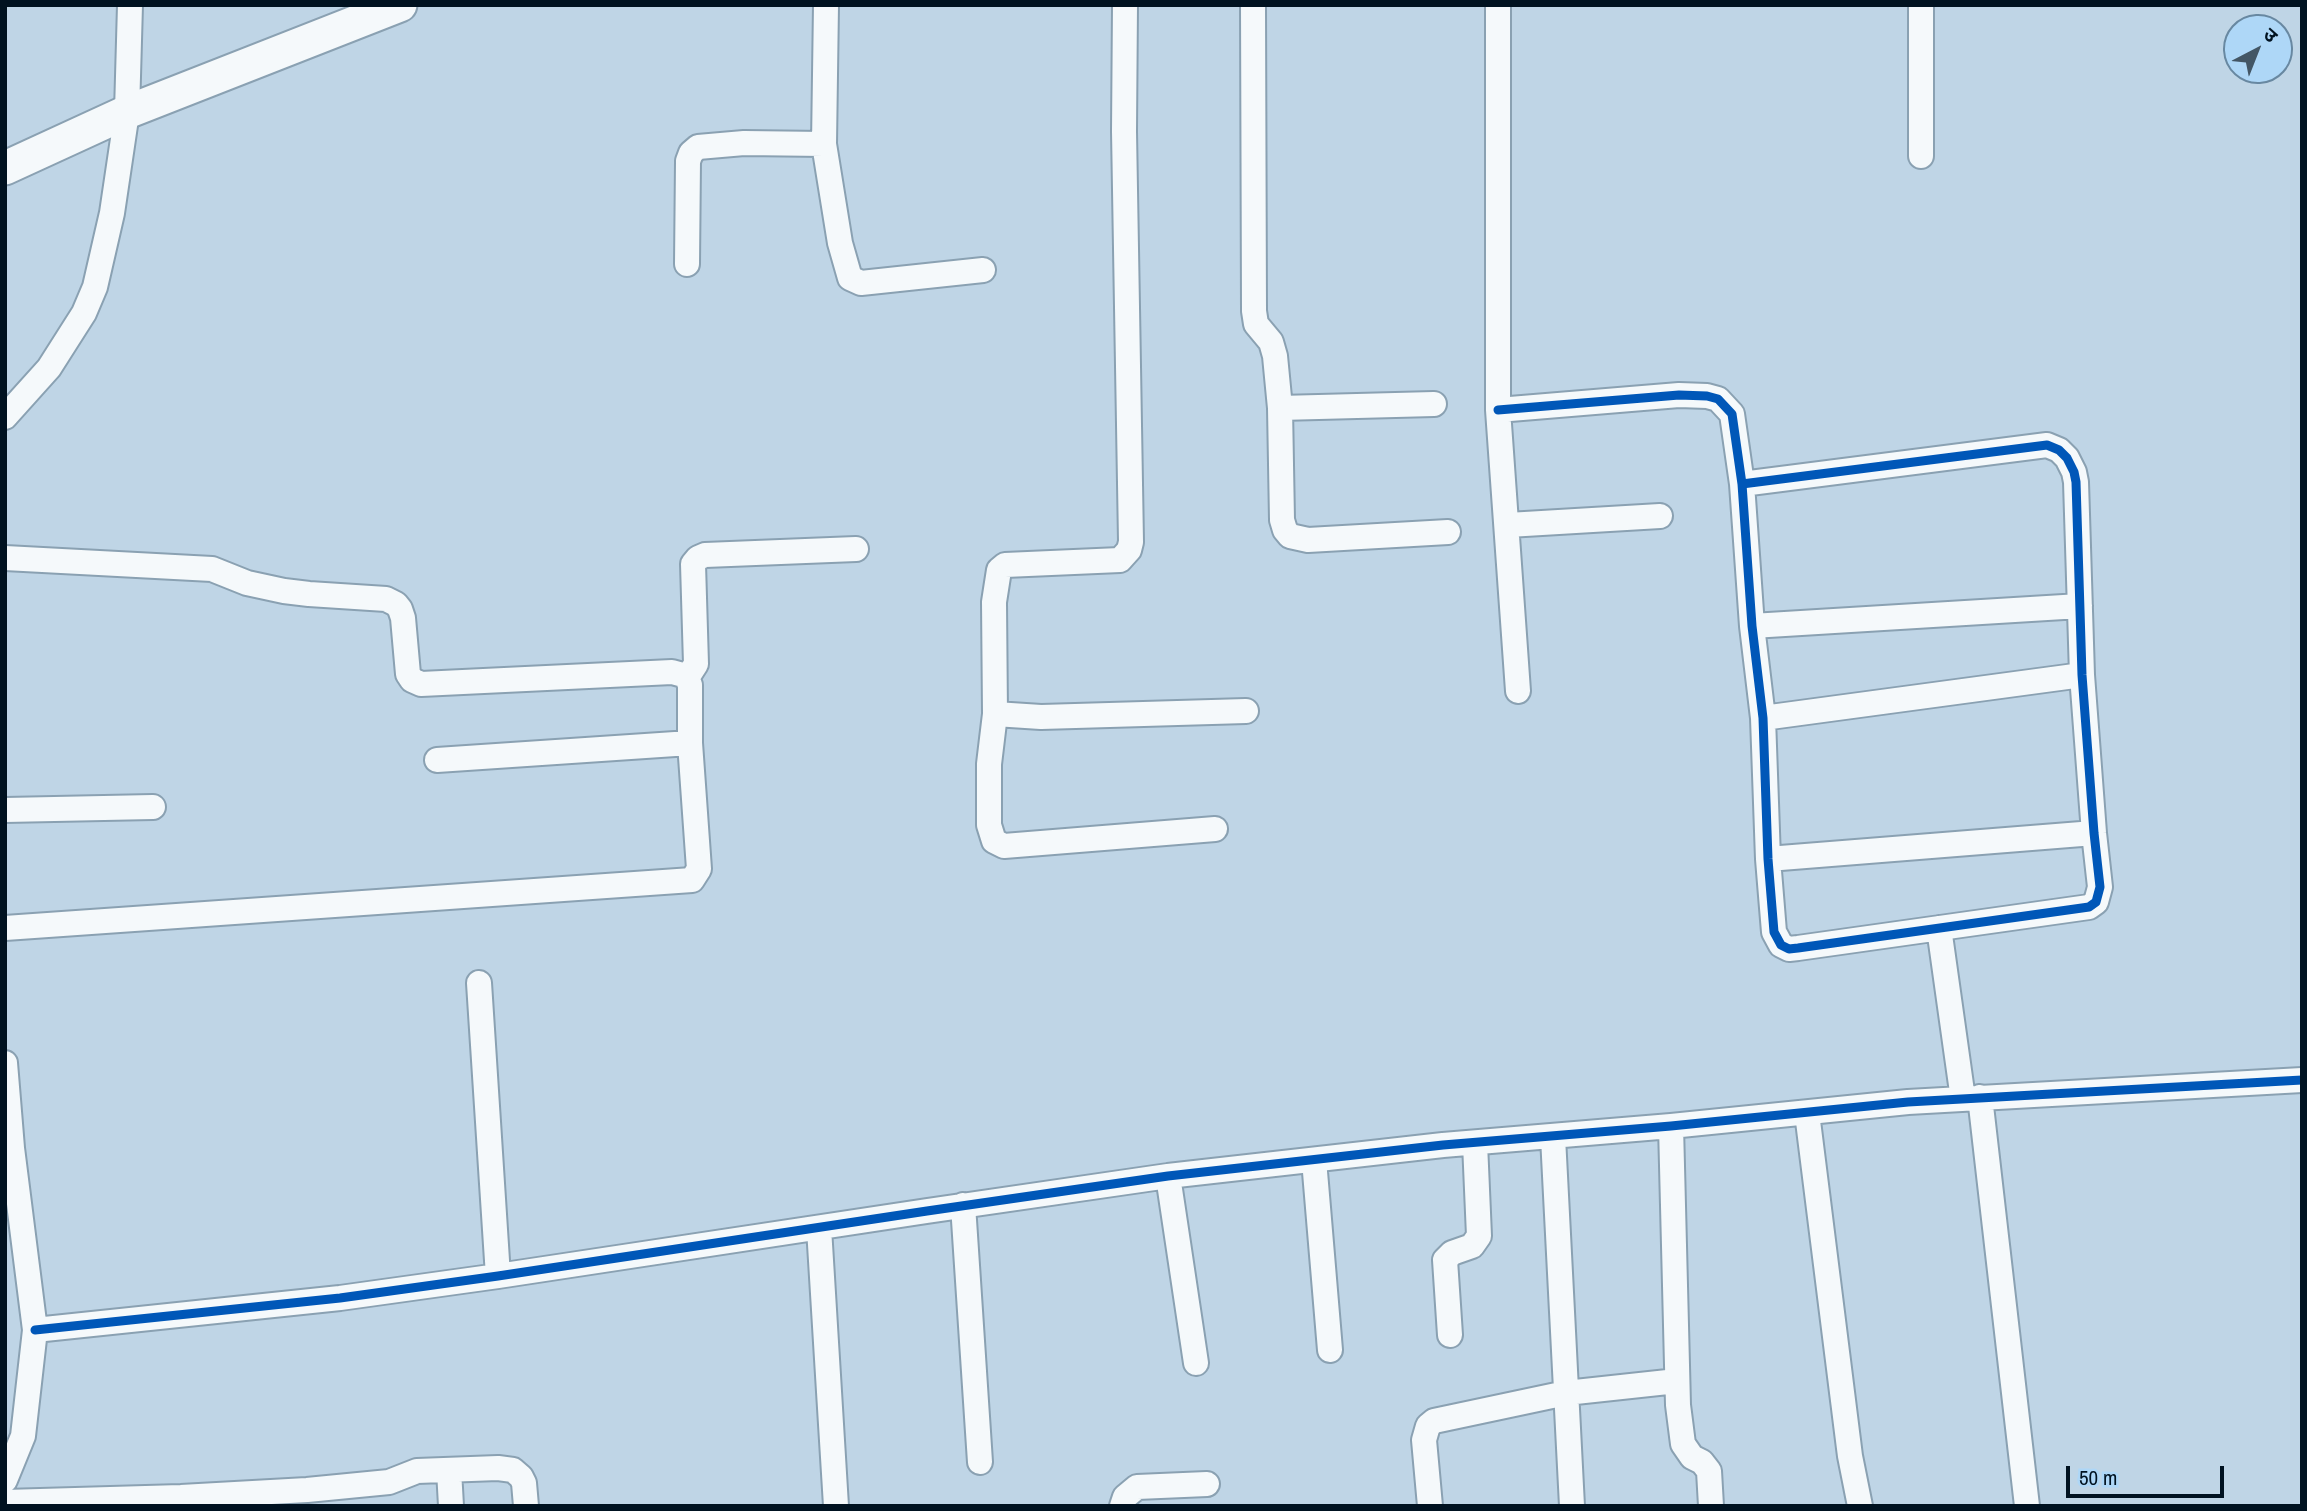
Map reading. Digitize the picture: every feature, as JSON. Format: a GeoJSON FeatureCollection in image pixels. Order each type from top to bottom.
{"type":"FeatureCollection","features":[{"type":"Feature","properties":{"kind":"main road"},"geometry":{"type":"LineString","coordinates":[[5,168],[127,112],[400,5]]}},
{"type":"Feature","properties":{"kind":"street"},"geometry":{"type":"LineString","coordinates":[[5,417],[49,368],[84,313],[95,286],[111,214],[127,112],[130,5]]}},
{"type":"Feature","properties":{"kind":"street"},"geometry":{"type":"LineString","coordinates":[[826,5],[824,144],[840,243],[850,278],[861,284],[983,270]]}},
{"type":"Feature","properties":{"kind":"street"},"geometry":{"type":"LineString","coordinates":[[1125,5],[1124,131],[1131,542],[1129,550],[1120,560],[1005,565],[999,570],[994,602],[995,714],[989,764],[991,836],[1004,846],[1215,829]]}},
{"type":"Feature","properties":{"kind":"street"},"geometry":{"type":"LineString","coordinates":[[1253,5],[1254,311],[1258,327],[1271,342],[1274,350],[1280,408],[1282,520],[1290,536],[1308,540],[1448,532]]}},
{"type":"Feature","properties":{"kind":"street"},"geometry":{"type":"LineString","coordinates":[[1498,5],[1498,410],[1518,691]]}},
{"type":"Feature","properties":{"kind":"street"},"geometry":{"type":"LineString","coordinates":[[1920,5],[1921,156]]}},
{"type":"Feature","properties":{"kind":"street"},"geometry":{"type":"LineString","coordinates":[[687,264],[688,161],[691,153],[698,147],[711,144],[824,144]]}},
{"type":"Feature","properties":{"kind":"street"},"geometry":{"type":"LineString","coordinates":[[1498,410],[1679,395],[1707,396],[1726,405],[1732,414],[1742,484],[1752,626],[1763,718],[1768,859],[1776,940],[1789,949],[2093,905],[2098,899],[2100,887],[2082,676],[2074,472],[2067,458],[2059,450],[2047,445],[1742,484]]}},
{"type":"Feature","properties":{"kind":"street"},"geometry":{"type":"LineString","coordinates":[[1280,408],[1434,404]]}},
{"type":"Feature","properties":{"kind":"street"},"geometry":{"type":"LineString","coordinates":[[1508,526],[1660,516]]}},
{"type":"Feature","properties":{"kind":"street"},"geometry":{"type":"LineString","coordinates":[[687,678],[696,664],[693,564],[700,556],[856,550]]}},
{"type":"Feature","properties":{"kind":"street"},"geometry":{"type":"LineString","coordinates":[[5,558],[212,569],[247,583],[284,591],[386,598],[400,609],[408,674],[412,680],[421,684],[673,672],[687,678],[690,685],[690,743],[699,869],[692,880],[5,928]]}},
{"type":"Feature","properties":{"kind":"street"},"geometry":{"type":"LineString","coordinates":[[1752,626],[2080,606]]}},
{"type":"Feature","properties":{"kind":"street"},"geometry":{"type":"LineString","coordinates":[[1763,718],[2082,676]]}},
{"type":"Feature","properties":{"kind":"street"},"geometry":{"type":"LineString","coordinates":[[995,714],[1041,717],[1246,711]]}},
{"type":"Feature","properties":{"kind":"street"},"geometry":{"type":"LineString","coordinates":[[437,760],[690,743]]}},
{"type":"Feature","properties":{"kind":"street"},"geometry":{"type":"LineString","coordinates":[[5,810],[153,807]]}},
{"type":"Feature","properties":{"kind":"street"},"geometry":{"type":"LineString","coordinates":[[1768,859],[2094,833]]}},
{"type":"Feature","properties":{"kind":"street"},"geometry":{"type":"LineString","coordinates":[[1939,928],[1972,1098],[2027,1506]]}},
{"type":"Feature","properties":{"kind":"street"},"geometry":{"type":"LineString","coordinates":[[479,983],[498,1276]]}},
{"type":"Feature","properties":{"kind":"street"},"geometry":{"type":"LineString","coordinates":[[5,1063],[11,1196],[35,1330],[5,1479]]}},
{"type":"Feature","properties":{"kind":"street"},"geometry":{"type":"LineString","coordinates":[[35,1330],[340,1298],[963,1205],[1314,1160],[1908,1102],[2302,1080]]}},
{"type":"Feature","properties":{"kind":"street"},"geometry":{"type":"LineString","coordinates":[[1807,1113],[1850,1456],[1860,1506]]}},
{"type":"Feature","properties":{"kind":"street"},"geometry":{"type":"LineString","coordinates":[[1671,1126],[1678,1381],[1683,1444],[1692,1457],[1707,1466],[1711,1506]]}},
{"type":"Feature","properties":{"kind":"street"},"geometry":{"type":"LineString","coordinates":[[1553,1137],[1572,1506]]}},
{"type":"Feature","properties":{"kind":"street"},"geometry":{"type":"LineString","coordinates":[[1450,1335],[1445,1260],[1451,1253],[1472,1246],[1479,1236],[1475,1143]]}},
{"type":"Feature","properties":{"kind":"street"},"geometry":{"type":"LineString","coordinates":[[1314,1160],[1330,1350]]}},
{"type":"Feature","properties":{"kind":"street"},"geometry":{"type":"LineString","coordinates":[[1168,1177],[1196,1363]]}},
{"type":"Feature","properties":{"kind":"street"},"geometry":{"type":"LineString","coordinates":[[963,1205],[980,1462]]}},
{"type":"Feature","properties":{"kind":"street"},"geometry":{"type":"LineString","coordinates":[[819,1228],[836,1506]]}},
{"type":"Feature","properties":{"kind":"street"},"geometry":{"type":"LineString","coordinates":[[1430,1506],[1424,1440],[1428,1426],[1434,1421],[1566,1393],[1678,1381]]}},
{"type":"Feature","properties":{"kind":"street"},"geometry":{"type":"LineString","coordinates":[[6,1503],[182,1502],[389,1482],[417,1471],[498,1468],[513,1470],[521,1477],[526,1506]]}},
{"type":"Feature","properties":{"kind":"street"},"geometry":{"type":"LineString","coordinates":[[449,1469],[451,1506]]}},
{"type":"Feature","properties":{"kind":"street"},"geometry":{"type":"LineString","coordinates":[[1122,1506],[1125,1497],[1137,1487],[1207,1484]]}},
{"type":"Feature","properties":{"kind":"cycle path"},"geometry":{"type":"LineString","coordinates":[[1498,410],[1679,395],[1718,399],[1732,414],[1742,484],[1752,626],[1763,718],[1768,859],[1774,932],[1781,945],[1789,949],[1798,948],[2089,907],[2096,902],[2100,887],[2082,675],[2076,482],[2067,458],[2059,450],[2047,445],[1742,484]]}},
{"type":"Feature","properties":{"kind":"cycle path"},"geometry":{"type":"LineString","coordinates":[[35,1330],[340,1298],[1168,1176],[1443,1145],[1908,1102],[2302,1080]]}}]}
